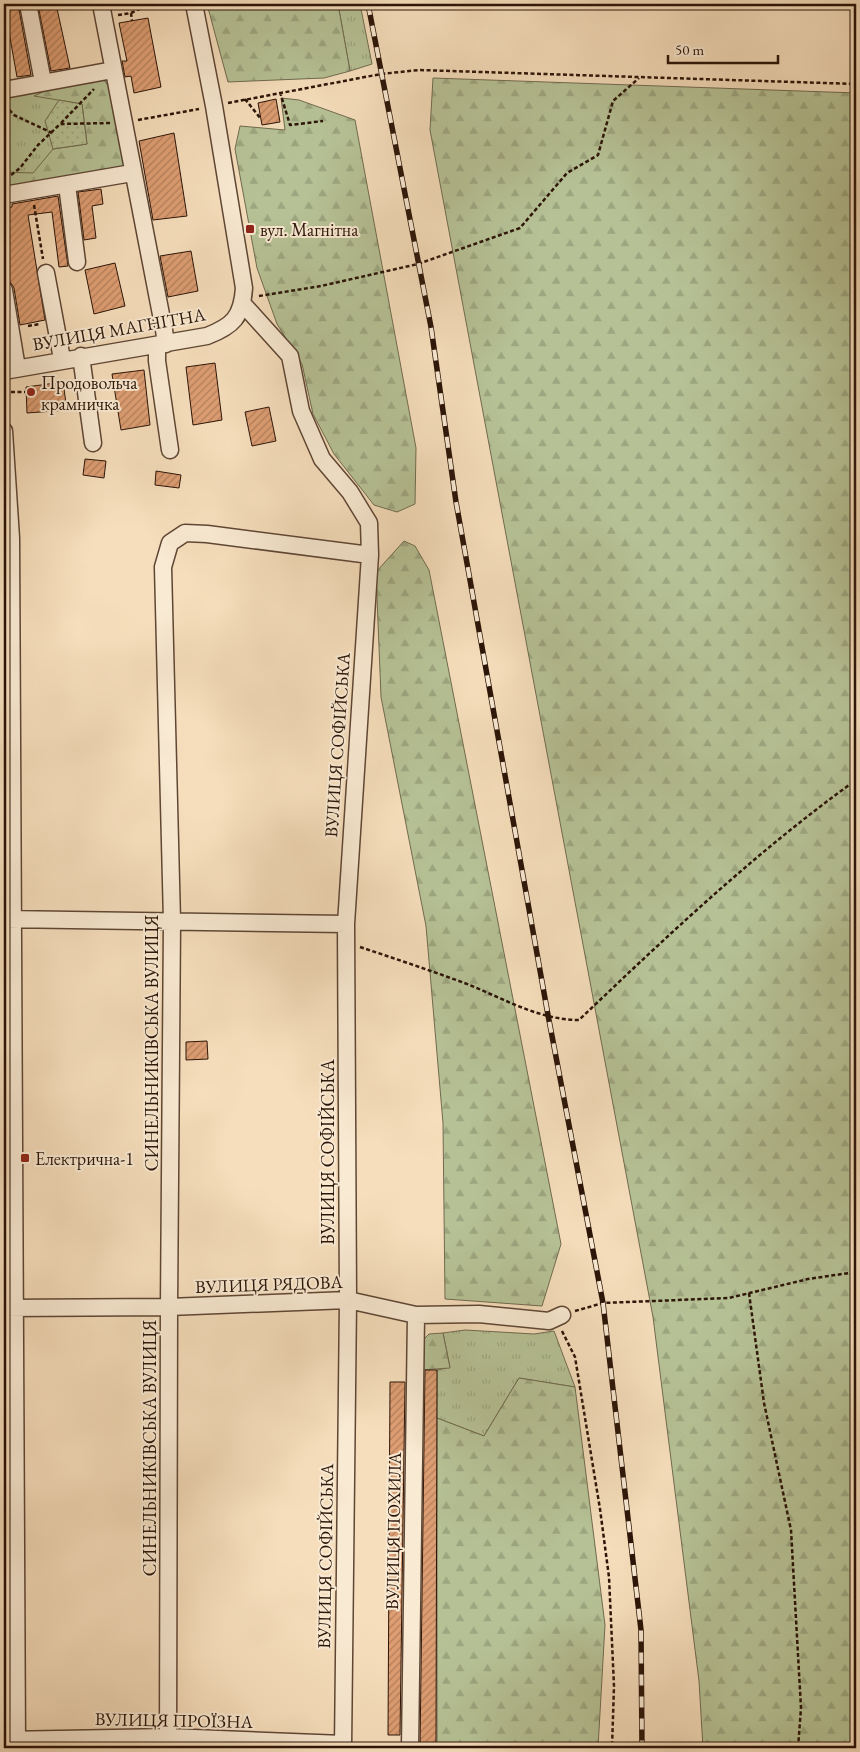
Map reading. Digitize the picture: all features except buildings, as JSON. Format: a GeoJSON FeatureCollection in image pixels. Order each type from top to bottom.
{"type":"FeatureCollection","features":[{"type":"Feature","properties":{"kind":"street"},"geometry":{"type":"LineString","coordinates":[[28,4],[43,82]]}},
{"type":"Feature","properties":{"kind":"street"},"geometry":{"type":"LineString","coordinates":[[194,4],[214,106],[244,288],[244,306]]}},
{"type":"Feature","properties":{"kind":"street"},"geometry":{"type":"LineString","coordinates":[[103,10],[162,344],[157,362],[170,450]]}},
{"type":"Feature","properties":{"kind":"street"},"geometry":{"type":"LineString","coordinates":[[4,90],[113,70]]}},
{"type":"Feature","properties":{"kind":"street"},"geometry":{"type":"LineString","coordinates":[[4,194],[67,185],[132,172]]}},
{"type":"Feature","properties":{"kind":"street"},"geometry":{"type":"LineString","coordinates":[[67,185],[77,262]]}},
{"type":"Feature","properties":{"kind":"street"},"geometry":{"type":"LineString","coordinates":[[46,273],[62,359]]}},
{"type":"Feature","properties":{"kind":"street"},"geometry":{"type":"LineString","coordinates":[[4,290],[7,370]]}},
{"type":"Feature","properties":{"kind":"street","name":"ВУЛИЦЯ МАГНІТНА"},"geometry":{"type":"LineString","coordinates":[[7,370],[62,359],[207,336],[226,329],[244,306]]}},
{"type":"Feature","properties":{"kind":"street","name":"ВУЛИЦЯ СОФІЙСЬКА"},"geometry":{"type":"LineString","coordinates":[[244,306],[290,356],[301,411],[322,459],[350,492],[369,523],[370,555],[346,932],[348,1300],[343,1746]]}},
{"type":"Feature","properties":{"kind":"street"},"geometry":{"type":"LineString","coordinates":[[81,356],[93,443]]}},
{"type":"Feature","properties":{"kind":"street"},"geometry":{"type":"LineString","coordinates":[[4,430],[7,538],[13,1743]]}},
{"type":"Feature","properties":{"kind":"street","name":"СИНЕЛЬНИКІВСЬКА ВУЛИЦЯ"},"geometry":{"type":"LineString","coordinates":[[168,1743],[168,1307],[172,921],[163,567],[170,543],[185,533],[207,534],[370,555]]}},
{"type":"Feature","properties":{"kind":"street"},"geometry":{"type":"LineString","coordinates":[[9,919],[172,921],[346,932]]}},
{"type":"Feature","properties":{"kind":"street","name":"ВУЛИЦЯ РЯДОВА"},"geometry":{"type":"LineString","coordinates":[[10,1308],[168,1307],[348,1300],[416,1315],[479,1314],[556,1318]]}},
{"type":"Feature","properties":{"kind":"street","name":"ВУЛИЦЯ ПОХИЛА"},"geometry":{"type":"LineString","coordinates":[[410,1746],[416,1315]]}},
{"type":"Feature","properties":{"kind":"street","name":"ВУЛИЦЯ ПРОЇЗНА"},"geometry":{"type":"LineString","coordinates":[[13,1743],[343,1746]]}},
{"type":"Feature","properties":{"kind":"path"},"geometry":{"type":"LineString","coordinates":[[103,10],[131,13],[150,4]]}},
{"type":"Feature","properties":{"kind":"path"},"geometry":{"type":"LineString","coordinates":[[131,13],[132,21]]}},
{"type":"Feature","properties":{"kind":"path"},"geometry":{"type":"LineString","coordinates":[[4,180],[20,168],[38,145],[113,70]]}},
{"type":"Feature","properties":{"kind":"path"},"geometry":{"type":"LineString","coordinates":[[60,124],[123,122],[381,74],[419,70],[856,84]]}},
{"type":"Feature","properties":{"kind":"path"},"geometry":{"type":"LineString","coordinates":[[244,306],[418,264],[520,228],[567,173],[598,155],[613,101],[640,77]]}},
{"type":"Feature","properties":{"kind":"path"},"geometry":{"type":"LineString","coordinates":[[280,92],[290,125],[323,121]]}},
{"type":"Feature","properties":{"kind":"path"},"geometry":{"type":"LineString","coordinates":[[245,99],[261,119]]}},
{"type":"Feature","properties":{"kind":"path"},"geometry":{"type":"LineString","coordinates":[[4,104],[14,115],[52,133]]}},
{"type":"Feature","properties":{"kind":"path"},"geometry":{"type":"LineString","coordinates":[[32,190],[46,273]]}},
{"type":"Feature","properties":{"kind":"path"},"geometry":{"type":"LineString","coordinates":[[28,326],[40,324]]}},
{"type":"Feature","properties":{"kind":"path"},"geometry":{"type":"LineString","coordinates":[[11,392],[26,392]]}},
{"type":"Feature","properties":{"kind":"path"},"geometry":{"type":"LineString","coordinates":[[346,932],[531,1011],[564,1020],[579,1020],[673,930],[809,814],[856,780]]}},
{"type":"Feature","properties":{"kind":"path"},"geometry":{"type":"LineString","coordinates":[[612,1748],[614,1686],[609,1577],[575,1357],[556,1318],[603,1304],[729,1298],[808,1279],[856,1272]]}},
{"type":"Feature","properties":{"kind":"path"},"geometry":{"type":"LineString","coordinates":[[749,1293],[764,1403],[791,1530],[801,1708],[798,1748]]}},
{"type":"Feature","properties":{"kind":"path"},"geometry":{"type":"LineString","coordinates":[[343,1746],[410,1746]]}},
{"type":"Feature","properties":{"kind":"green space"},"geometry":{"type":"Polygon","coordinates":[[[207,4],[338,4],[350,71],[324,78],[228,82],[207,4]]]}},
{"type":"Feature","properties":{"kind":"green space"},"geometry":{"type":"Polygon","coordinates":[[[338,4],[360,4],[372,64],[350,71],[338,4]]]}},
{"type":"Feature","properties":{"kind":"green space"},"geometry":{"type":"Polygon","coordinates":[[[113,70],[132,173],[4,195],[4,90],[113,70]]]}},
{"type":"Feature","properties":{"kind":"green space"},"geometry":{"type":"Polygon","coordinates":[[[102,78],[112,90],[128,168],[4,195],[4,172],[33,173],[53,149],[87,144],[82,104],[34,96],[60,84],[102,78]]]}},
{"type":"Feature","properties":{"kind":"green space"},"geometry":{"type":"Polygon","coordinates":[[[433,78],[856,93],[856,1748],[703,1748],[699,1681],[653,1317],[430,130],[433,78]]]}},
{"type":"Feature","properties":{"kind":"green space"},"geometry":{"type":"Polygon","coordinates":[[[281,98],[299,100],[355,120],[416,448],[415,504],[397,512],[374,505],[334,454],[313,414],[302,364],[277,324],[257,268],[235,149],[240,126],[285,130],[281,98]]]}},
{"type":"Feature","properties":{"kind":"green space"},"geometry":{"type":"Polygon","coordinates":[[[59,100],[82,104],[87,144],[53,149],[45,121],[59,100]]]}},
{"type":"Feature","properties":{"kind":"green space"},"geometry":{"type":"Polygon","coordinates":[[[404,541],[415,546],[429,570],[561,1244],[542,1306],[445,1299],[443,1123],[426,926],[381,697],[376,572],[404,541]]]}},
{"type":"Feature","properties":{"kind":"green space"},"geometry":{"type":"Polygon","coordinates":[[[465,1330],[534,1334],[554,1331],[575,1387],[519,1378],[484,1436],[437,1418],[437,1370],[450,1367],[443,1333],[465,1330]]]}},
{"type":"Feature","properties":{"kind":"green space"},"geometry":{"type":"Polygon","coordinates":[[[443,1333],[450,1368],[420,1370],[420,1343],[429,1334],[443,1333]]]}},
{"type":"Feature","properties":{"kind":"green space"},"geometry":{"type":"Polygon","coordinates":[[[519,1378],[575,1387],[605,1625],[598,1748],[437,1748],[437,1418],[484,1436],[519,1378]]]}},
{"type":"Feature","properties":{"kind":"railway"},"geometry":{"type":"LineString","coordinates":[[368,4],[431,327],[456,502],[548,1015],[603,1303],[641,1630],[642,1748]]}},
{"type":"Feature","properties":{"kind":"place","name":"вул. Магнітна"},"geometry":{"type":"Point","coordinates":[250,229]}},
{"type":"Feature","properties":{"kind":"place","name":"Продовольча крамничка"},"geometry":{"type":"Point","coordinates":[31,392]}},
{"type":"Feature","properties":{"kind":"place","name":"Електрична-1"},"geometry":{"type":"Point","coordinates":[25,1158]}}]}
